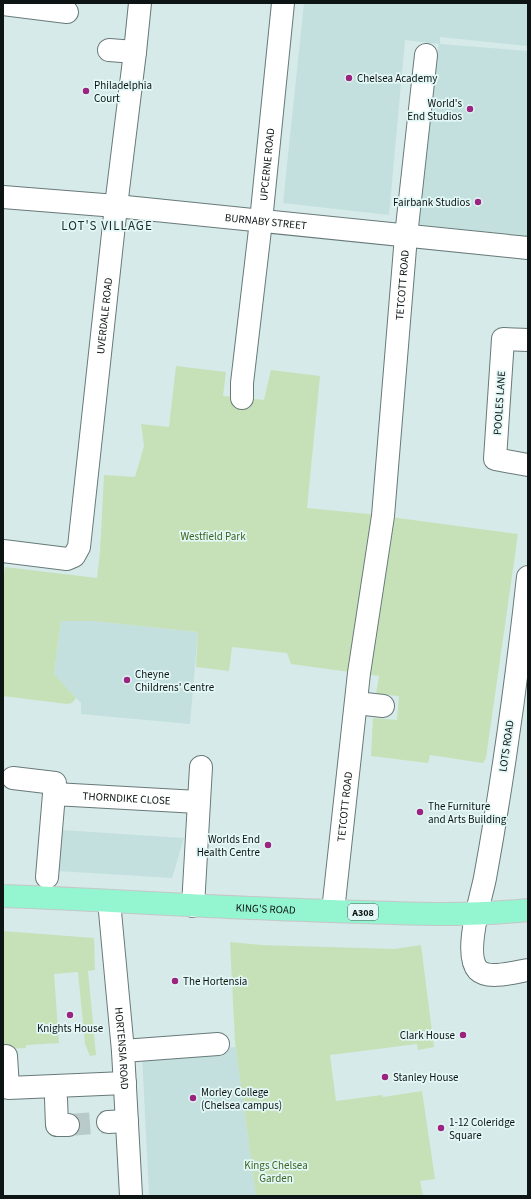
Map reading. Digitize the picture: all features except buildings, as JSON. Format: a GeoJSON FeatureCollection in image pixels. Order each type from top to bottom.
{"type":"FeatureCollection","features":[{"type":"Feature","properties":{"kind":"main road","name":"KING'S ROAD"},"geometry":{"type":"LineString","coordinates":[[3,896],[193,906],[410,914],[478,913],[528,910]]}},
{"type":"Feature","properties":{"kind":"street","name":"UVERDALE ROAD"},"geometry":{"type":"LineString","coordinates":[[3,551],[67,559],[74,556],[79,547],[116,206],[140,3]]}},
{"type":"Feature","properties":{"kind":"street","name":"UPCERNE ROAD"},"geometry":{"type":"LineString","coordinates":[[242,398],[242,382],[261,221],[283,3]]}},
{"type":"Feature","properties":{"kind":"street"},"geometry":{"type":"LineString","coordinates":[[3,4],[67,12]]}},
{"type":"Feature","properties":{"kind":"street"},"geometry":{"type":"LineString","coordinates":[[109,50],[135,52]]}},
{"type":"Feature","properties":{"kind":"street","name":"TETCOTT ROAD"},"geometry":{"type":"LineString","coordinates":[[333,911],[359,673],[383,516],[406,236],[426,55]]}},
{"type":"Feature","properties":{"kind":"street","name":"BURNABY STREET"},"geometry":{"type":"LineString","coordinates":[[3,197],[116,206],[528,248]]}},
{"type":"Feature","properties":{"kind":"street","name":"POOLES LANE"},"geometry":{"type":"LineString","coordinates":[[528,340],[503,338],[495,459],[528,464]]}},
{"type":"Feature","properties":{"kind":"street","name":"LOTS ROAD"},"geometry":{"type":"LineString","coordinates":[[527,587],[520,707],[502,777],[474,932],[472,951],[473,960],[478,970],[492,976],[528,970]]}},
{"type":"Feature","properties":{"kind":"street"},"geometry":{"type":"LineString","coordinates":[[356,703],[383,706]]}},
{"type":"Feature","properties":{"kind":"street"},"geometry":{"type":"LineString","coordinates":[[193,906],[201,767]]}},
{"type":"Feature","properties":{"kind":"street"},"geometry":{"type":"LineString","coordinates":[[13,778],[55,783],[47,877]]}},
{"type":"Feature","properties":{"kind":"street","name":"THORNDIKE CLOSE"},"geometry":{"type":"LineString","coordinates":[[54,794],[198,802]]}},
{"type":"Feature","properties":{"kind":"street","name":"HORTENSIA ROAD"},"geometry":{"type":"LineString","coordinates":[[108,901],[125,1083],[118,1122],[131,1196]]}},
{"type":"Feature","properties":{"kind":"street"},"geometry":{"type":"LineString","coordinates":[[123,1051],[218,1044]]}},
{"type":"Feature","properties":{"kind":"street"},"geometry":{"type":"LineString","coordinates":[[6,1056],[8,1088],[125,1083]]}},
{"type":"Feature","properties":{"kind":"street"},"geometry":{"type":"LineString","coordinates":[[56,1099],[57,1125],[68,1124]]}},
{"type":"Feature","properties":{"kind":"shaded area"},"geometry":{"type":"Polygon","coordinates":[[[304,3],[528,3],[528,46],[440,37],[440,44],[528,51],[528,236],[412,224],[439,44],[405,40],[389,215],[283,203],[304,3]]]}},
{"type":"Feature","properties":{"kind":"shaded area"},"geometry":{"type":"Polygon","coordinates":[[[61,621],[93,621],[198,632],[190,724],[81,714],[81,703],[54,675],[61,621]]]}},
{"type":"Feature","properties":{"kind":"shaded area"},"geometry":{"type":"Polygon","coordinates":[[[61,830],[184,838],[172,878],[58,871],[61,830]]]}},
{"type":"Feature","properties":{"kind":"shaded area","name":"Morley College (Chelsea campus)"},"geometry":{"type":"Polygon","coordinates":[[[236,1047],[256,1196],[149,1196],[142,1053],[236,1047]]]}},
{"type":"Feature","properties":{"kind":"green space","name":"Westfield Park"},"geometry":{"type":"Polygon","coordinates":[[[176,366],[226,372],[223,396],[264,400],[271,370],[320,376],[307,508],[368,514],[518,534],[486,758],[483,763],[430,755],[428,763],[371,756],[373,718],[397,720],[399,696],[376,694],[379,676],[291,664],[287,653],[232,647],[229,671],[196,667],[198,632],[93,621],[61,621],[54,674],[76,698],[72,703],[67,704],[3,696],[3,586],[5,567],[97,578],[100,552],[104,475],[135,477],[144,446],[141,424],[169,427],[176,366]]]}},
{"type":"Feature","properties":{"kind":"green space"},"geometry":{"type":"Polygon","coordinates":[[[3,931],[94,938],[95,970],[88,971],[96,1055],[90,1056],[85,1044],[78,972],[54,974],[59,1043],[26,1045],[26,1048],[3,1049],[3,931]]]}},
{"type":"Feature","properties":{"kind":"green space","name":"Kings Chelsea Garden"},"geometry":{"type":"Polygon","coordinates":[[[230,942],[261,945],[394,949],[421,945],[434,1047],[418,1050],[417,1044],[330,1055],[336,1101],[382,1095],[383,1097],[422,1091],[435,1179],[420,1181],[423,1196],[256,1196],[235,1042],[230,942]]]}},
{"type":"Feature","properties":{"kind":"tunnel"},"geometry":{"type":"LineString","coordinates":[[68,1125],[108,1122]]}},
{"type":"Feature","properties":{"kind":"place","name":"Chelsea Academy"},"geometry":{"type":"Point","coordinates":[349,78]}},
{"type":"Feature","properties":{"kind":"place","name":"Philadelphia Court"},"geometry":{"type":"Point","coordinates":[86,91]}},
{"type":"Feature","properties":{"kind":"place","name":"World's End Studios"},"geometry":{"type":"Point","coordinates":[470,109]}},
{"type":"Feature","properties":{"kind":"place","name":"Fairbank Studios"},"geometry":{"type":"Point","coordinates":[478,202]}},
{"type":"Feature","properties":{"kind":"place","name":"Cheyne Childrens' Centre"},"geometry":{"type":"Point","coordinates":[127,680]}},
{"type":"Feature","properties":{"kind":"place","name":"The Furniture and Arts Building"},"geometry":{"type":"Point","coordinates":[420,812]}},
{"type":"Feature","properties":{"kind":"place","name":"Worlds End Health Centre"},"geometry":{"type":"Point","coordinates":[268,845]}},
{"type":"Feature","properties":{"kind":"place","name":"The Hortensia"},"geometry":{"type":"Point","coordinates":[175,981]}},
{"type":"Feature","properties":{"kind":"place","name":"Knights House"},"geometry":{"type":"Point","coordinates":[70,1015]}},
{"type":"Feature","properties":{"kind":"place","name":"Clark House"},"geometry":{"type":"Point","coordinates":[463,1035]}},
{"type":"Feature","properties":{"kind":"place","name":"Stanley House"},"geometry":{"type":"Point","coordinates":[385,1077]}},
{"type":"Feature","properties":{"kind":"place","name":"Morley College (Chelsea campus)"},"geometry":{"type":"Point","coordinates":[193,1098]}},
{"type":"Feature","properties":{"kind":"place","name":"1-12 Coleridge Square"},"geometry":{"type":"Point","coordinates":[441,1128]}},
{"type":"Feature","properties":{"kind":"district","name":"LOT'S VILLAGE"},"geometry":{"type":"Point","coordinates":[107,225]}}]}
